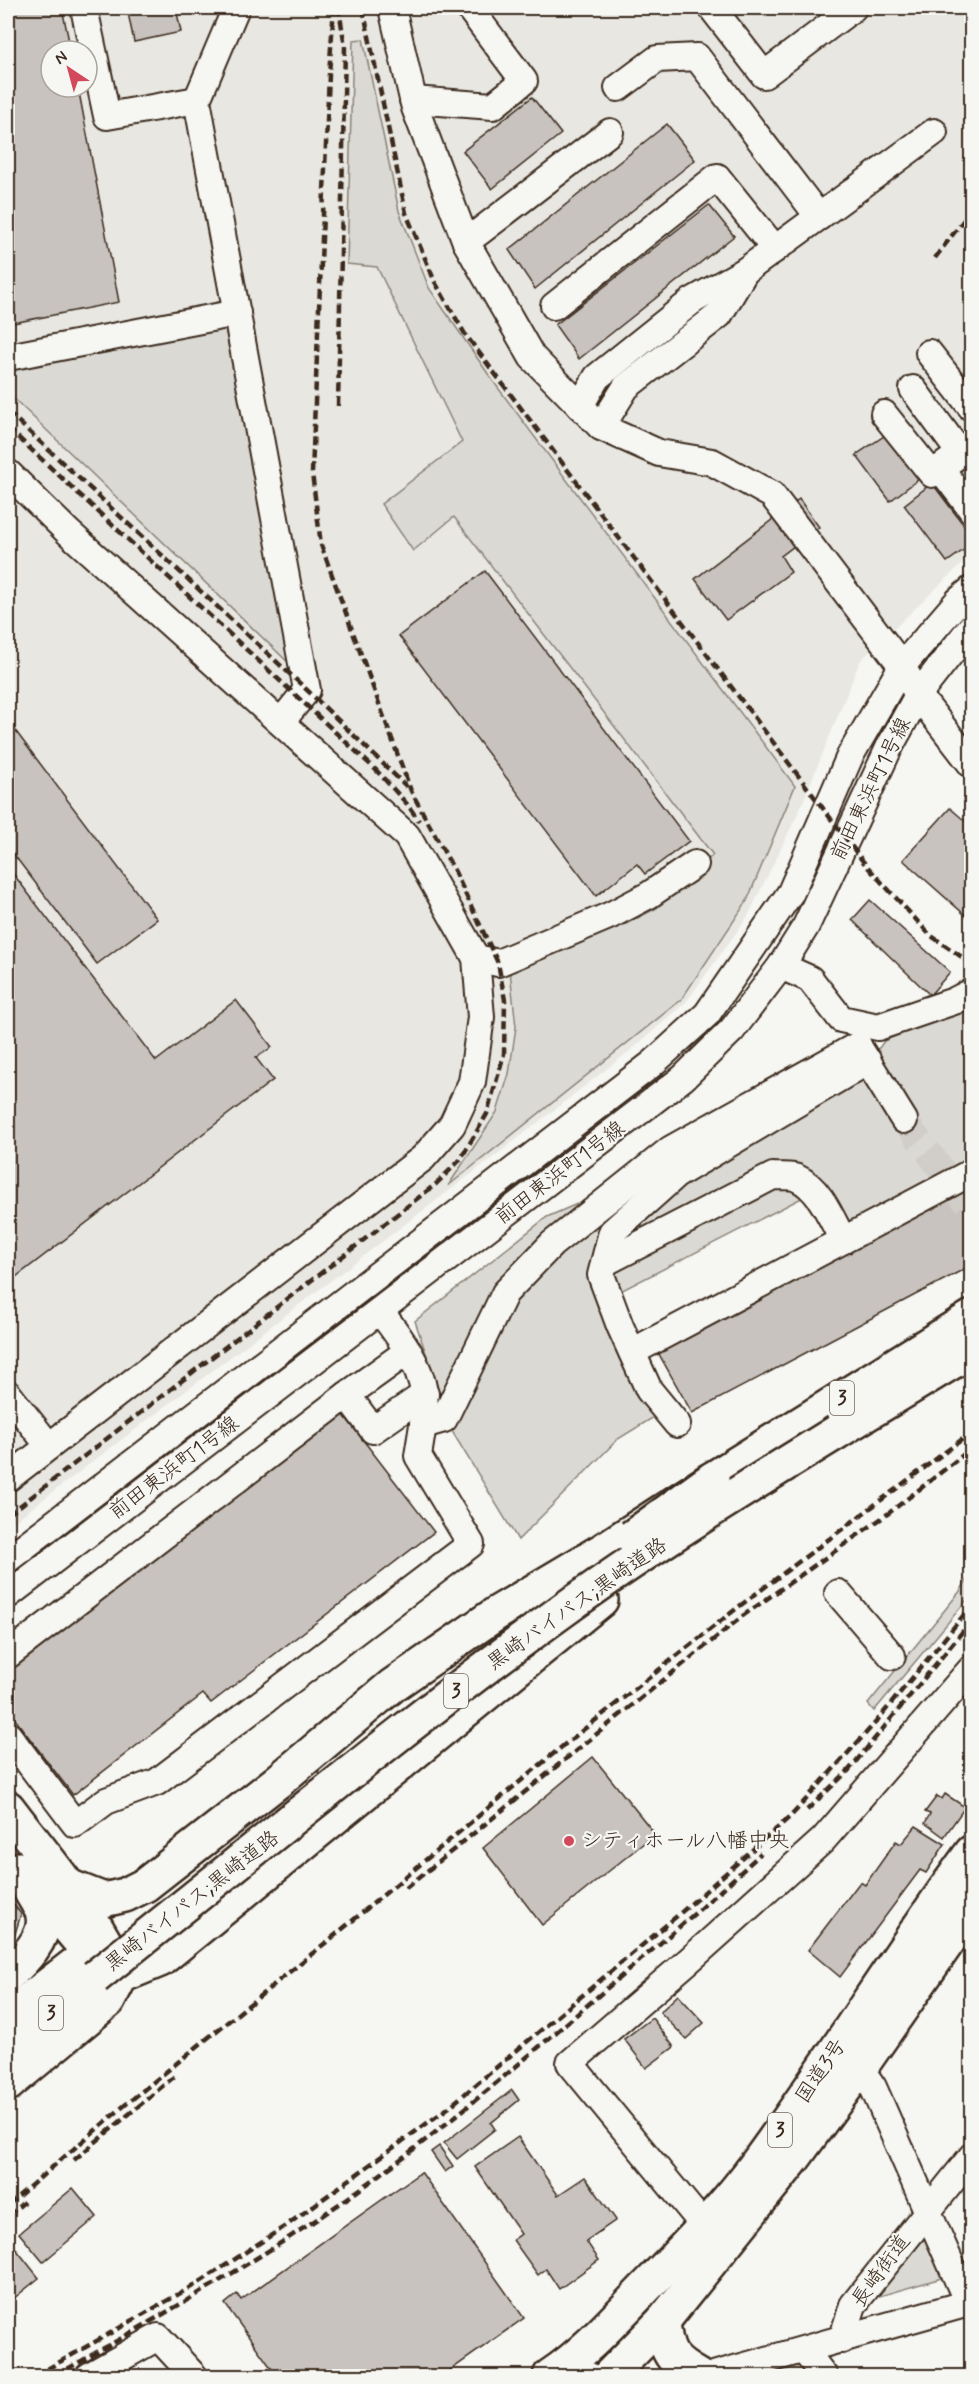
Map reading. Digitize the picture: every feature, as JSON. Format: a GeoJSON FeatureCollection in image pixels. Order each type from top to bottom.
{"type":"FeatureCollection","features":[{"type":"Feature","properties":{"kind":"highway","name":"黒崎バイパス;黒崎道路"},"geometry":{"type":"LineString","coordinates":[[8,2016],[436,1680],[972,1317]]}},
{"type":"Feature","properties":{"kind":"highway","name":"黒崎バイパス;黒崎道路"},"geometry":{"type":"LineString","coordinates":[[8,2049],[449,1696],[574,1603],[714,1493],[972,1350]]}},
{"type":"Feature","properties":{"kind":"highway"},"geometry":{"type":"LineString","coordinates":[[68,1886],[104,1900],[125,1895],[145,1885],[277,1782],[393,1685],[497,1613],[603,1550],[714,1493]]}},
{"type":"Feature","properties":{"kind":"highway"},"geometry":{"type":"LineString","coordinates":[[8,2084],[108,2001],[121,1976],[160,1960],[316,1834],[714,1493]]}},
{"type":"Feature","properties":{"kind":"highway"},"geometry":{"type":"LineString","coordinates":[[8,1808],[68,1886],[111,1952],[121,1976]]}},
{"type":"Feature","properties":{"kind":"highway","name":"国道3号"},"geometry":{"type":"LineString","coordinates":[[567,2374],[605,2329],[705,2227],[757,2163],[924,1917],[972,1852]]}},
{"type":"Feature","properties":{"kind":"highway"},"geometry":{"type":"LineString","coordinates":[[13,1862],[97,1962],[121,1976]]}},
{"type":"Feature","properties":{"kind":"highway"},"geometry":{"type":"LineString","coordinates":[[8,1975],[35,1946],[44,1916],[13,1862]]}},
{"type":"Feature","properties":{"kind":"highway","name":"国道3号"},"geometry":{"type":"LineString","coordinates":[[609,2376],[663,2321],[794,2158],[972,1907]]}},
{"type":"Feature","properties":{"kind":"highway"},"geometry":{"type":"LineString","coordinates":[[663,2321],[665,2343],[677,2364],[698,2376]]}},
{"type":"Feature","properties":{"kind":"street"},"geometry":{"type":"LineString","coordinates":[[84,8],[107,116],[197,100]]}},
{"type":"Feature","properties":{"kind":"street"},"geometry":{"type":"LineString","coordinates":[[236,8],[197,100],[307,690],[281,722]]}},
{"type":"Feature","properties":{"kind":"street"},"geometry":{"type":"LineString","coordinates":[[392,8],[413,100],[466,242],[532,357],[601,428],[659,453],[712,462],[772,495],[902,666],[918,695],[972,765]]}},
{"type":"Feature","properties":{"kind":"street"},"geometry":{"type":"LineString","coordinates":[[712,8],[764,75],[853,8]]}},
{"type":"Feature","properties":{"kind":"street"},"geometry":{"type":"LineString","coordinates":[[413,100],[492,106],[524,81],[470,9]]}},
{"type":"Feature","properties":{"kind":"street"},"geometry":{"type":"LineString","coordinates":[[618,88],[657,59],[697,57],[819,217]]}},
{"type":"Feature","properties":{"kind":"street"},"geometry":{"type":"LineString","coordinates":[[466,242],[610,132]]}},
{"type":"Feature","properties":{"kind":"street"},"geometry":{"type":"LineString","coordinates":[[580,406],[597,377],[692,301],[745,271],[933,132]]}},
{"type":"Feature","properties":{"kind":"street"},"geometry":{"type":"LineString","coordinates":[[554,306],[717,177],[775,249]]}},
{"type":"Feature","properties":{"kind":"street"},"geometry":{"type":"LineString","coordinates":[[601,428],[626,387],[719,315],[745,271]]}},
{"type":"Feature","properties":{"kind":"street"},"geometry":{"type":"LineString","coordinates":[[8,357],[237,313]]}},
{"type":"Feature","properties":{"kind":"street"},"geometry":{"type":"LineString","coordinates":[[929,353],[972,408]]}},
{"type":"Feature","properties":{"kind":"street"},"geometry":{"type":"LineString","coordinates":[[913,389],[957,455],[972,510]]}},
{"type":"Feature","properties":{"kind":"street"},"geometry":{"type":"LineString","coordinates":[[885,414],[932,474],[957,455]]}},
{"type":"Feature","properties":{"kind":"street"},"geometry":{"type":"LineString","coordinates":[[8,473],[68,532],[407,836],[476,958],[481,1017],[472,1082],[452,1125],[423,1158],[8,1478]]}},
{"type":"Feature","properties":{"kind":"street","name":"前田東浜町1号線"},"geometry":{"type":"LineString","coordinates":[[8,1559],[652,1064],[707,1014],[791,892],[850,756],[902,666],[958,601],[972,589]]}},
{"type":"Feature","properties":{"kind":"street","name":"前田東浜町1号線"},"geometry":{"type":"LineString","coordinates":[[8,1595],[683,1078],[732,1030],[781,966],[806,926],[889,748],[918,695],[972,626]]}},
{"type":"Feature","properties":{"kind":"street"},"geometry":{"type":"LineString","coordinates":[[476,958],[498,963],[611,915],[649,895],[695,864]]}},
{"type":"Feature","properties":{"kind":"street"},"geometry":{"type":"LineString","coordinates":[[781,966],[810,979],[841,1019],[904,1120]]}},
{"type":"Feature","properties":{"kind":"street"},"geometry":{"type":"LineString","coordinates":[[841,1019],[878,1027],[954,1001],[972,992]]}},
{"type":"Feature","properties":{"kind":"street"},"geometry":{"type":"LineString","coordinates":[[677,1424],[649,1390],[601,1275],[612,1232],[676,1175],[863,1053]]}},
{"type":"Feature","properties":{"kind":"street"},"geometry":{"type":"LineString","coordinates":[[423,1425],[444,1419],[505,1293],[552,1244],[671,1149],[863,1053]]}},
{"type":"Feature","properties":{"kind":"street"},"geometry":{"type":"LineString","coordinates":[[632,1352],[972,1172]]}},
{"type":"Feature","properties":{"kind":"street"},"geometry":{"type":"LineString","coordinates":[[604,1263],[773,1176],[796,1178],[810,1189],[824,1204],[843,1240]]}},
{"type":"Feature","properties":{"kind":"street"},"geometry":{"type":"LineString","coordinates":[[8,1735],[75,1824],[106,1801],[157,1782],[471,1544],[418,1456],[425,1394],[416,1364],[380,1311]]}},
{"type":"Feature","properties":{"kind":"street"},"geometry":{"type":"LineString","coordinates":[[8,1655],[347,1395],[408,1351]]}},
{"type":"Feature","properties":{"kind":"street"},"geometry":{"type":"LineString","coordinates":[[8,1394],[49,1446]]}},
{"type":"Feature","properties":{"kind":"street"},"geometry":{"type":"LineString","coordinates":[[347,1395],[373,1430],[425,1394]]}},
{"type":"Feature","properties":{"kind":"street"},"geometry":{"type":"LineString","coordinates":[[838,1593],[892,1656]]}},
{"type":"Feature","properties":{"kind":"street"},"geometry":{"type":"LineString","coordinates":[[705,2227],[570,2064],[823,1840],[972,1668]]}},
{"type":"Feature","properties":{"kind":"street"},"geometry":{"type":"LineString","coordinates":[[710,2376],[970,2303],[873,2087],[860,2068]]}},
{"type":"Feature","properties":{"kind":"street","name":"長崎街道"},"geometry":{"type":"LineString","coordinates":[[842,2340],[852,2305],[972,2156]]}},
{"type":"Feature","properties":{"kind":"street"},"geometry":{"type":"LineString","coordinates":[[89,2376],[159,2337],[194,2376]]}},
{"type":"Feature","properties":{"kind":"street"},"geometry":{"type":"LineString","coordinates":[[804,2350],[824,2376]]}},
{"type":"Feature","properties":{"kind":"shaded area"},"geometry":{"type":"Polygon","coordinates":[[[8,8],[971,8],[971,555],[860,661],[800,809],[748,916],[686,1002],[636,1046],[8,1526],[8,8]]]}},
{"type":"Feature","properties":{"kind":"shaded area"},"geometry":{"type":"Polygon","coordinates":[[[363,39],[399,211],[429,288],[493,381],[795,786],[747,901],[681,1000],[448,1186],[497,1112],[509,1074],[516,1027],[510,971],[626,924],[657,908],[713,855],[454,517],[413,551],[381,504],[462,442],[377,267],[347,264],[353,40],[363,39]]]}},
{"type":"Feature","properties":{"kind":"shaded area"},"geometry":{"type":"Polygon","coordinates":[[[225,327],[292,666],[8,393],[8,369],[225,327]]]}},
{"type":"Feature","properties":{"kind":"shaded area"},"geometry":{"type":"Polygon","coordinates":[[[971,1003],[971,1164],[849,1228],[825,1186],[601,1301],[659,1414],[618,1439],[518,1540],[453,1433],[415,1321],[547,1217],[679,1160],[879,1048],[884,1041],[971,1003]]]}},
{"type":"Feature","properties":{"kind":"shaded area"},"geometry":{"type":"Polygon","coordinates":[[[971,1573],[971,1595],[874,1711],[868,1704],[961,1590],[971,1573]]]}},
{"type":"Feature","properties":{"kind":"shaded area"},"geometry":{"type":"Polygon","coordinates":[[[919,2231],[930,2233],[945,2277],[866,2300],[919,2231]]]}},
{"type":"Feature","properties":{"kind":"building"},"geometry":{"type":"Polygon","coordinates":[[[8,8],[62,8],[68,39],[39,39],[39,99],[80,99],[119,302],[8,324],[8,8]]]}},
{"type":"Feature","properties":{"kind":"building"},"geometry":{"type":"Polygon","coordinates":[[[127,8],[176,8],[181,32],[134,42],[127,8]]]}},
{"type":"Feature","properties":{"kind":"building"},"geometry":{"type":"Polygon","coordinates":[[[532,97],[561,134],[492,189],[463,151],[532,97]]]}},
{"type":"Feature","properties":{"kind":"building"},"geometry":{"type":"Polygon","coordinates":[[[667,124],[695,160],[535,289],[509,250],[667,124]]]}},
{"type":"Feature","properties":{"kind":"building"},"geometry":{"type":"Polygon","coordinates":[[[709,205],[734,236],[579,359],[555,325],[709,205]]]}},
{"type":"Feature","properties":{"kind":"building"},"geometry":{"type":"Polygon","coordinates":[[[887,434],[920,478],[890,501],[856,455],[887,434]]]}},
{"type":"Feature","properties":{"kind":"building"},"geometry":{"type":"Polygon","coordinates":[[[932,483],[972,536],[972,544],[947,562],[904,505],[932,483]]]}},
{"type":"Feature","properties":{"kind":"building"},"geometry":{"type":"Polygon","coordinates":[[[799,499],[819,527],[781,556],[791,572],[726,620],[695,579],[799,499]]]}},
{"type":"Feature","properties":{"kind":"building"},"geometry":{"type":"Polygon","coordinates":[[[485,571],[689,841],[645,874],[637,864],[596,896],[399,636],[485,571]]]}},
{"type":"Feature","properties":{"kind":"building"},"geometry":{"type":"Polygon","coordinates":[[[972,713],[972,739],[967,733],[969,715],[972,713]]]}},
{"type":"Feature","properties":{"kind":"building"},"geometry":{"type":"Polygon","coordinates":[[[8,721],[157,919],[97,964],[8,847],[8,721]]]}},
{"type":"Feature","properties":{"kind":"building"},"geometry":{"type":"Polygon","coordinates":[[[950,808],[972,827],[972,921],[903,860],[950,808]]]}},
{"type":"Feature","properties":{"kind":"building"},"geometry":{"type":"Polygon","coordinates":[[[8,867],[156,1061],[236,1000],[272,1047],[256,1058],[273,1080],[8,1283],[8,867]]]}},
{"type":"Feature","properties":{"kind":"building"},"geometry":{"type":"Polygon","coordinates":[[[870,900],[950,972],[930,995],[852,920],[870,900]]]}},
{"type":"Feature","properties":{"kind":"building"},"geometry":{"type":"Polygon","coordinates":[[[972,1180],[972,1265],[692,1413],[655,1347],[972,1180]]]}},
{"type":"Feature","properties":{"kind":"building"},"geometry":{"type":"Polygon","coordinates":[[[343,1414],[434,1532],[211,1703],[203,1694],[73,1795],[8,1710],[8,1669],[343,1414]]]}},
{"type":"Feature","properties":{"kind":"building","name":"シティホール八幡中央"},"geometry":{"type":"Polygon","coordinates":[[[593,1757],[655,1834],[542,1925],[483,1848],[593,1757]]]}},
{"type":"Feature","properties":{"kind":"building"},"geometry":{"type":"Polygon","coordinates":[[[945,1794],[965,1807],[944,1837],[925,1823],[930,1814],[925,1812],[937,1796],[942,1799],[945,1794]]]}},
{"type":"Feature","properties":{"kind":"building"},"geometry":{"type":"Polygon","coordinates":[[[916,1826],[945,1844],[926,1873],[920,1870],[840,1977],[808,1950],[860,1882],[865,1885],[896,1841],[901,1844],[916,1826]]]}},
{"type":"Feature","properties":{"kind":"building"},"geometry":{"type":"Polygon","coordinates":[[[8,1897],[21,1914],[8,1957],[8,1897]]]}},
{"type":"Feature","properties":{"kind":"building"},"geometry":{"type":"Polygon","coordinates":[[[678,1995],[704,2023],[686,2039],[660,2012],[678,1995]]]}},
{"type":"Feature","properties":{"kind":"building"},"geometry":{"type":"Polygon","coordinates":[[[652,2018],[674,2047],[646,2068],[624,2039],[652,2018]]]}},
{"type":"Feature","properties":{"kind":"building"},"geometry":{"type":"Polygon","coordinates":[[[512,2090],[519,2100],[491,2123],[495,2129],[457,2159],[444,2143],[512,2090]]]}},
{"type":"Feature","properties":{"kind":"building"},"geometry":{"type":"Polygon","coordinates":[[[518,2137],[558,2195],[585,2177],[616,2220],[586,2241],[599,2260],[559,2289],[546,2269],[538,2275],[513,2240],[521,2234],[475,2167],[518,2137]]]}},
{"type":"Feature","properties":{"kind":"building"},"geometry":{"type":"Polygon","coordinates":[[[439,2146],[453,2166],[445,2172],[431,2152],[439,2146]]]}},
{"type":"Feature","properties":{"kind":"building"},"geometry":{"type":"Polygon","coordinates":[[[421,2172],[524,2318],[448,2372],[448,2376],[277,2376],[225,2304],[237,2294],[241,2300],[421,2172]]]}},
{"type":"Feature","properties":{"kind":"building"},"geometry":{"type":"Polygon","coordinates":[[[73,2188],[97,2217],[43,2262],[19,2233],[73,2188]]]}},
{"type":"Feature","properties":{"kind":"building"},"geometry":{"type":"Polygon","coordinates":[[[8,2241],[39,2278],[8,2303],[8,2241]]]}},
{"type":"Feature","properties":{"kind":"tunnel"},"geometry":{"type":"LineString","coordinates":[[904,1120],[972,1210]]}},
{"type":"Feature","properties":{"kind":"railway"},"geometry":{"type":"LineString","coordinates":[[8,1515],[436,1184],[460,1160],[487,1114],[504,1054],[505,1000],[498,963],[455,872],[411,791],[321,545],[312,473],[329,74],[334,8]]}},
{"type":"Feature","properties":{"kind":"railway"},"geometry":{"type":"LineString","coordinates":[[363,8],[406,213],[435,282],[465,334],[865,864],[930,935],[972,964]]}},
{"type":"Feature","properties":{"kind":"railway"},"geometry":{"type":"LineString","coordinates":[[338,406],[345,46],[339,10]]}},
{"type":"Feature","properties":{"kind":"railway"},"geometry":{"type":"LineString","coordinates":[[935,258],[972,209]]}},
{"type":"Feature","properties":{"kind":"railway"},"geometry":{"type":"LineString","coordinates":[[8,412],[307,690],[407,787]]}},
{"type":"Feature","properties":{"kind":"railway"},"geometry":{"type":"LineString","coordinates":[[8,428],[376,770],[419,821]]}},
{"type":"Feature","properties":{"kind":"railway"},"geometry":{"type":"LineString","coordinates":[[8,2205],[125,2105],[334,1936],[564,1745],[741,1605],[972,1432]]}},
{"type":"Feature","properties":{"kind":"railway"},"geometry":{"type":"LineString","coordinates":[[406,1888],[744,1615],[889,1513],[972,1448]]}},
{"type":"Feature","properties":{"kind":"railway"},"geometry":{"type":"LineString","coordinates":[[35,2376],[200,2282],[287,2225],[448,2108],[677,1916],[791,1816],[876,1722],[972,1605]]}},
{"type":"Feature","properties":{"kind":"railway"},"geometry":{"type":"LineString","coordinates":[[807,1810],[849,1770],[972,1620]]}},
{"type":"Feature","properties":{"kind":"railway"},"geometry":{"type":"LineString","coordinates":[[55,2376],[294,2235],[370,2182],[431,2136],[519,2064],[684,1923],[761,1853]]}},
{"type":"Feature","properties":{"kind":"railway"},"geometry":{"type":"LineString","coordinates":[[74,2160],[176,2075]]}},
{"type":"Feature","properties":{"kind":"railway"},"geometry":{"type":"LineString","coordinates":[[8,2216],[24,2202]]}},
{"type":"Feature","properties":{"kind":"place","name":"シティホール八幡中央"},"geometry":{"type":"Point","coordinates":[569,1841]}}]}
